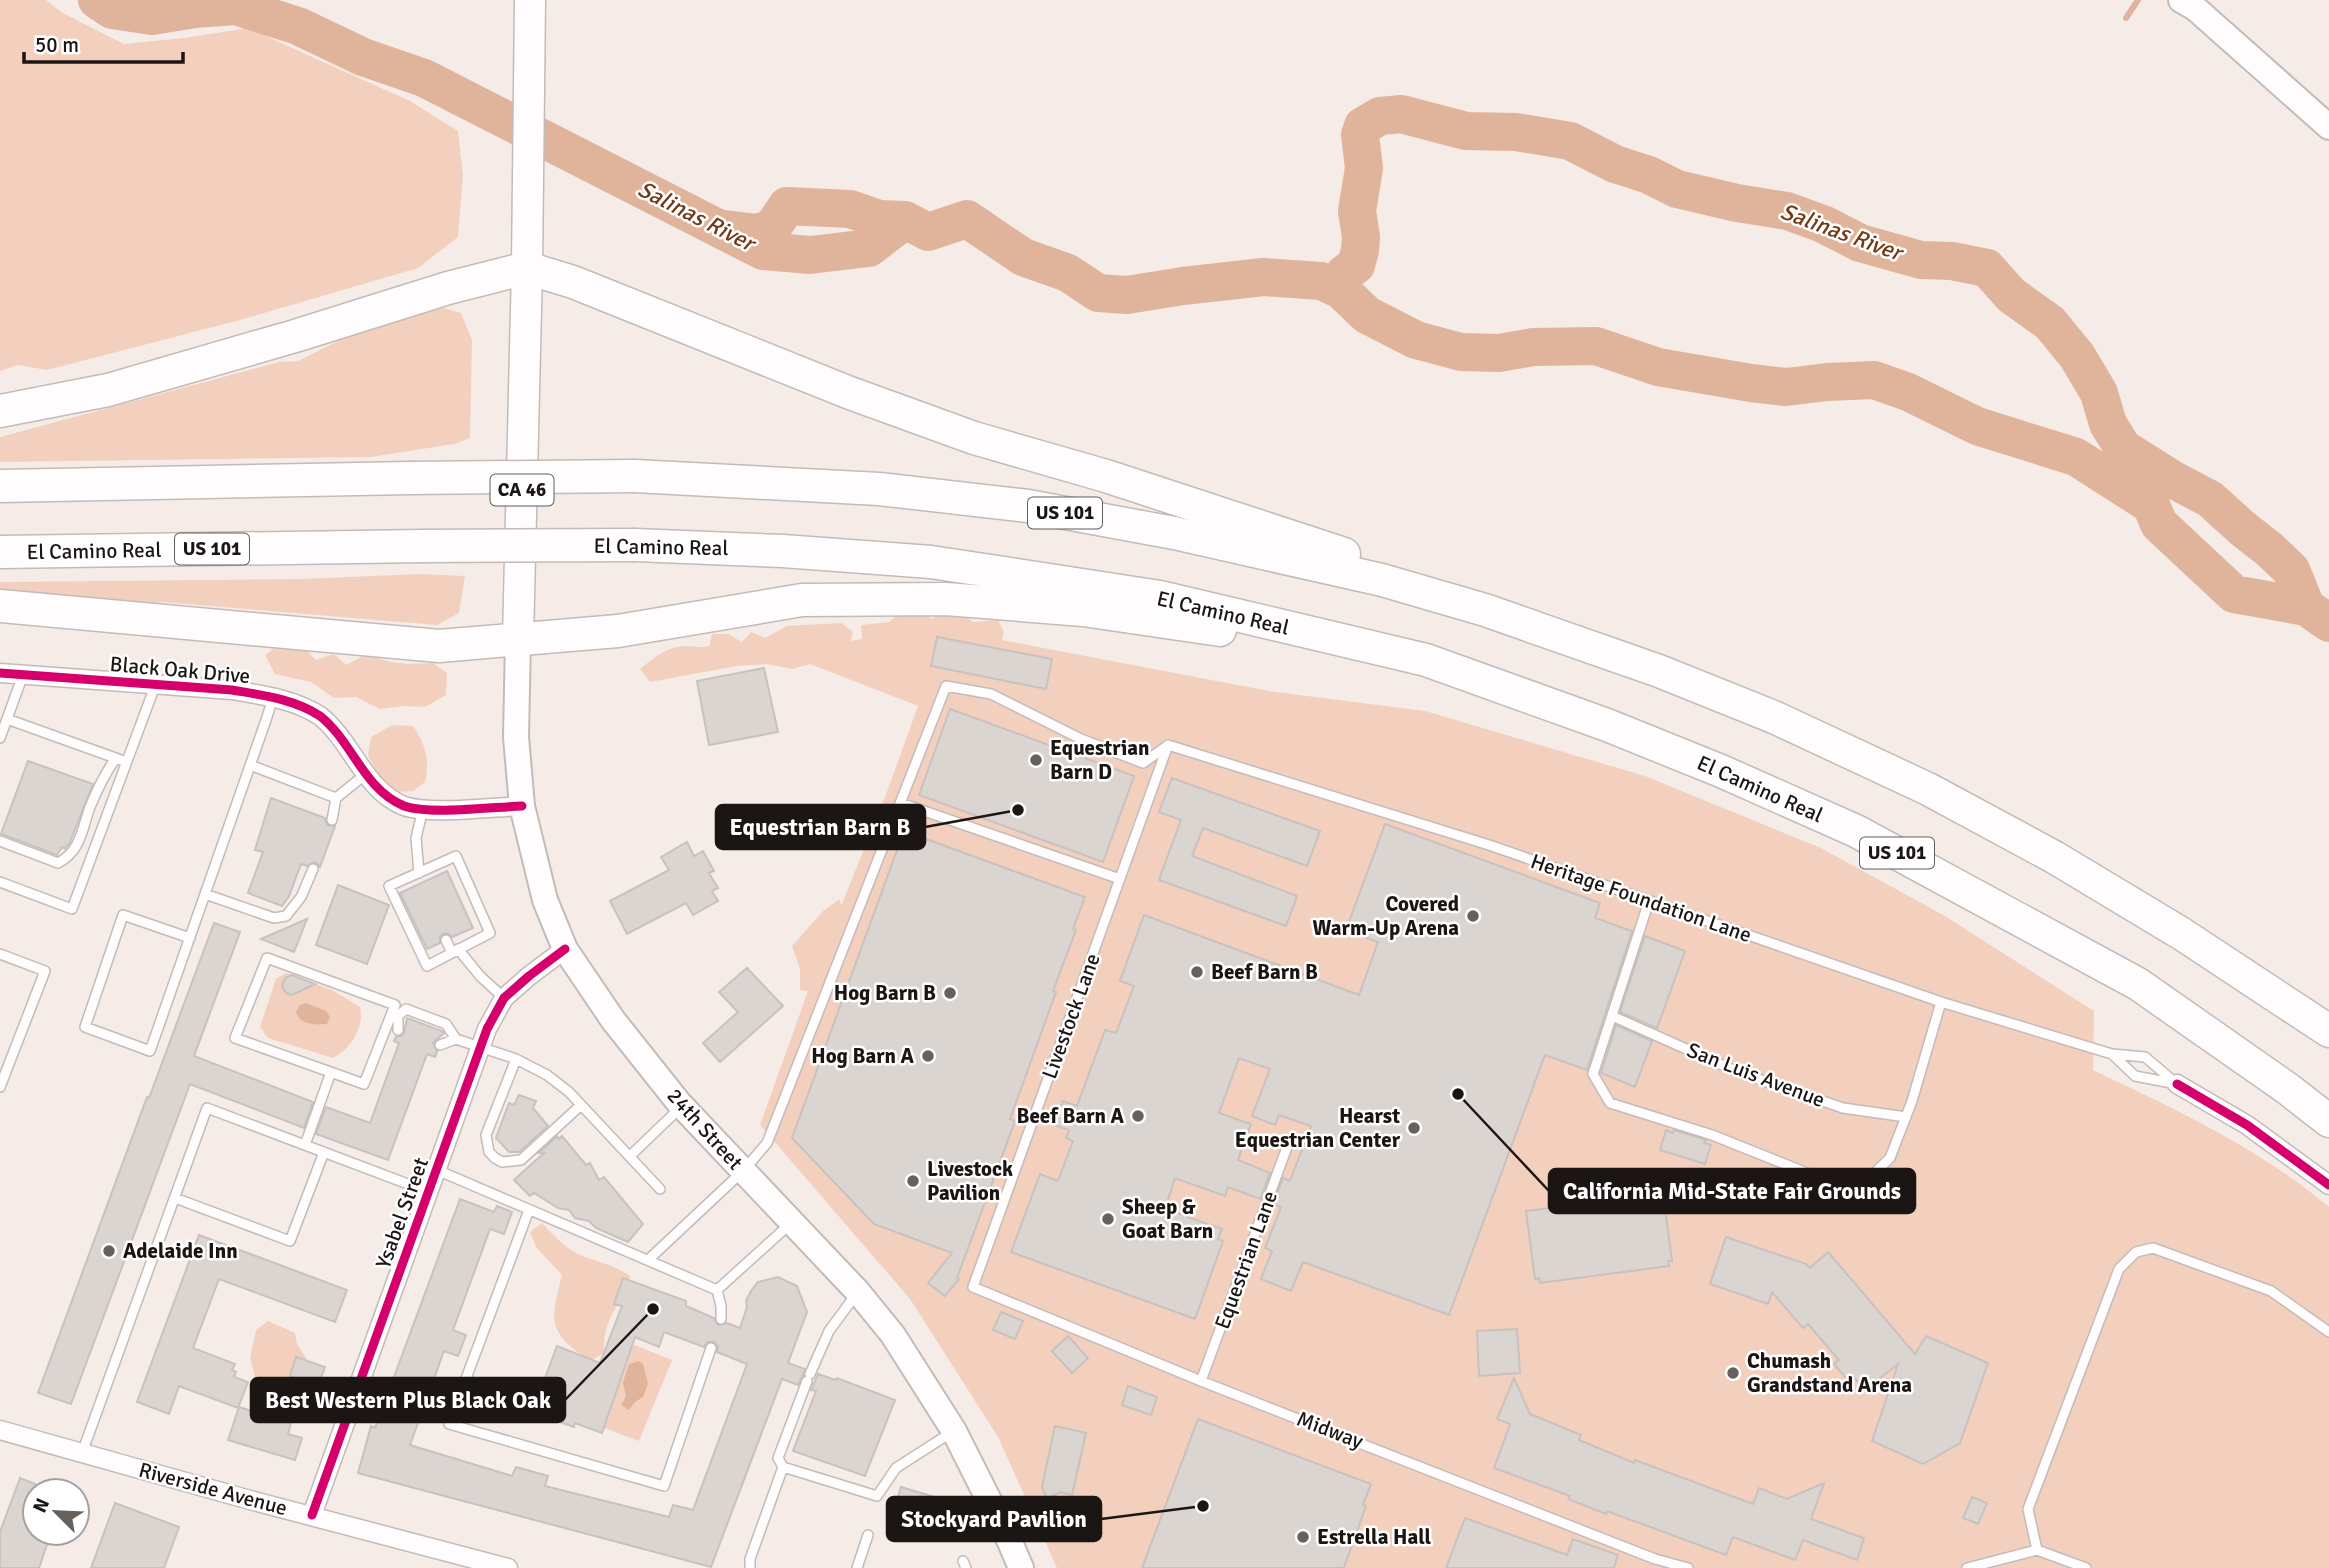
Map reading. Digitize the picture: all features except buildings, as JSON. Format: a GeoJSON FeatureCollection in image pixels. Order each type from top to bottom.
{"type":"FeatureCollection","features":[{"type":"Feature","properties":{"kind":"highway","name":"CA 46"},"geometry":{"type":"LineString","coordinates":[[518,639],[526,340],[530,0]]}},
{"type":"Feature","properties":{"kind":"highway"},"geometry":{"type":"LineString","coordinates":[[0,411],[107,390],[295,336],[447,288],[527,268],[573,282],[850,393],[974,438],[1106,476],[1328,548],[1485,610]]}},
{"type":"Feature","properties":{"kind":"highway","name":"US 101"},"geometry":{"type":"LineString","coordinates":[[0,486],[635,475],[879,489],[1028,506],[1174,533],[1381,580],[1485,610],[1659,671],[1752,709],[1928,789],[2054,858],[2182,934],[2329,1031]]}},
{"type":"Feature","properties":{"kind":"highway","name":"El Camino Real"},"geometry":{"type":"LineString","coordinates":[[0,552],[635,545],[783,551],[931,562],[1160,597],[1426,660],[1620,730],[1856,831],[2138,984],[2288,1089],[2329,1121]]}},
{"type":"Feature","properties":{"kind":"highway"},"geometry":{"type":"LineString","coordinates":[[0,606],[439,646],[618,631],[802,600],[946,599],[1083,610],[1426,660]]}},
{"type":"Feature","properties":{"kind":"main road"},"geometry":{"type":"LineString","coordinates":[[2181,0],[2195,9],[2329,127]]}},
{"type":"Feature","properties":{"kind":"main road","name":"24th Street"},"geometry":{"type":"LineString","coordinates":[[518,639],[516,737],[522,806],[545,900],[565,949],[613,1020],[682,1106],[858,1292],[893,1335],[954,1431],[1021,1568]]}},
{"type":"Feature","properties":{"kind":"street","name":"Black Oak Drive"},"geometry":{"type":"LineString","coordinates":[[0,674],[232,691],[273,698],[292,703],[320,716],[344,742],[381,792],[405,806],[435,811],[522,806]]}},
{"type":"Feature","properties":{"kind":"street","name":"Ysabel Street"},"geometry":{"type":"LineString","coordinates":[[312,1515],[487,1029],[504,998],[565,949]]}},
{"type":"Feature","properties":{"kind":"street"},"geometry":{"type":"LineString","coordinates":[[2177,1084],[2247,1125],[2329,1185]]}},
{"type":"Feature","properties":{"kind":"street","name":"Riverside Avenue"},"geometry":{"type":"LineString","coordinates":[[0,1430],[312,1515],[479,1564],[508,1568]]}},
{"type":"Feature","properties":{"kind":"lane"},"geometry":{"type":"LineString","coordinates":[[0,738],[23,675]]}},
{"type":"Feature","properties":{"kind":"lane"},"geometry":{"type":"LineString","coordinates":[[0,882],[72,909],[155,686]]}},
{"type":"Feature","properties":{"kind":"lane"},"geometry":{"type":"LineString","coordinates":[[648,1260],[743,1171],[767,1143],[946,687],[991,694],[1081,739],[1143,763],[1168,745]]}},
{"type":"Feature","properties":{"kind":"lane"},"geometry":{"type":"LineString","coordinates":[[190,938],[123,915],[85,1027],[150,1051],[190,938],[273,698]]}},
{"type":"Feature","properties":{"kind":"lane"},"geometry":{"type":"LineString","coordinates":[[7,719],[126,762]]}},
{"type":"Feature","properties":{"kind":"lane","name":"Livestock Lane"},"geometry":{"type":"LineString","coordinates":[[973,1287],[1168,745]]}},
{"type":"Feature","properties":{"kind":"lane","name":"Heritage Foundation Lane"},"geometry":{"type":"LineString","coordinates":[[1168,745],[1489,845],[1941,1002],[2112,1054],[2145,1057],[2177,1084]]}},
{"type":"Feature","properties":{"kind":"lane"},"geometry":{"type":"LineString","coordinates":[[0,841],[58,863],[64,860],[77,846],[96,794],[116,758]]}},
{"type":"Feature","properties":{"kind":"lane"},"geometry":{"type":"LineString","coordinates":[[250,765],[336,798]]}},
{"type":"Feature","properties":{"kind":"lane"},"geometry":{"type":"LineString","coordinates":[[332,820],[336,798],[367,773]]}},
{"type":"Feature","properties":{"kind":"lane"},"geometry":{"type":"LineString","coordinates":[[901,803],[1120,879]]}},
{"type":"Feature","properties":{"kind":"lane"},"geometry":{"type":"LineString","coordinates":[[419,876],[416,838],[424,809]]}},
{"type":"Feature","properties":{"kind":"lane"},"geometry":{"type":"LineString","coordinates":[[456,856],[490,933],[427,966],[389,886],[419,876],[456,856]]}},
{"type":"Feature","properties":{"kind":"lane"},"geometry":{"type":"LineString","coordinates":[[205,894],[274,918],[286,916],[301,897],[313,869]]}},
{"type":"Feature","properties":{"kind":"lane"},"geometry":{"type":"LineString","coordinates":[[1649,901],[1593,1073],[1610,1103],[1712,1135],[1837,1185],[1866,1181],[1890,1158],[1906,1117],[1941,1002]]}},
{"type":"Feature","properties":{"kind":"lane"},"geometry":{"type":"LineString","coordinates":[[446,940],[504,998]]}},
{"type":"Feature","properties":{"kind":"lane"},"geometry":{"type":"LineString","coordinates":[[0,954],[45,971],[0,1087]]}},
{"type":"Feature","properties":{"kind":"lane"},"geometry":{"type":"LineString","coordinates":[[398,1030],[395,1015],[395,1005],[267,958],[235,1038],[364,1084],[395,1015],[406,1009],[446,1024],[456,1039],[516,1059],[547,1074],[581,1105],[660,1189]]}},
{"type":"Feature","properties":{"kind":"lane","name":"San Luis Avenue"},"geometry":{"type":"LineString","coordinates":[[1612,1016],[1738,1072],[1804,1095],[1843,1108],[1906,1117]]}},
{"type":"Feature","properties":{"kind":"lane"},"geometry":{"type":"LineString","coordinates":[[440,1045],[456,1039]]}},
{"type":"Feature","properties":{"kind":"lane","name":"Heritage Foundation Lane"},"geometry":{"type":"LineString","coordinates":[[2112,1054],[2135,1076],[2177,1084]]}},
{"type":"Feature","properties":{"kind":"lane"},"geometry":{"type":"LineString","coordinates":[[516,1059],[486,1135],[489,1152],[495,1158],[502,1162],[521,1160],[581,1105]]}},
{"type":"Feature","properties":{"kind":"lane"},"geometry":{"type":"LineString","coordinates":[[304,1144],[331,1072]]}},
{"type":"Feature","properties":{"kind":"lane"},"geometry":{"type":"LineString","coordinates":[[630,1156],[682,1106]]}},
{"type":"Feature","properties":{"kind":"lane"},"geometry":{"type":"LineString","coordinates":[[82,1453],[207,1108],[429,1192]]}},
{"type":"Feature","properties":{"kind":"lane","name":"Equestrian Lane"},"geometry":{"type":"LineString","coordinates":[[1202,1381],[1290,1139]]}},
{"type":"Feature","properties":{"kind":"lane"},"geometry":{"type":"LineString","coordinates":[[174,1198],[290,1241],[324,1152]]}},
{"type":"Feature","properties":{"kind":"lane"},"geometry":{"type":"LineString","coordinates":[[437,1170],[717,1290]]}},
{"type":"Feature","properties":{"kind":"lane"},"geometry":{"type":"LineString","coordinates":[[529,1210],[449,1424],[664,1486],[711,1348]]}},
{"type":"Feature","properties":{"kind":"lane"},"geometry":{"type":"LineString","coordinates":[[717,1290],[792,1222]]}},
{"type":"Feature","properties":{"kind":"lane"},"geometry":{"type":"LineString","coordinates":[[2037,1550],[2028,1509],[2119,1269],[2136,1252],[2153,1248],[2271,1291],[2329,1332]]}},
{"type":"Feature","properties":{"kind":"lane","name":"Midway"},"geometry":{"type":"LineString","coordinates":[[973,1287],[1202,1381],[1654,1559],[1688,1568]]}},
{"type":"Feature","properties":{"kind":"lane"},"geometry":{"type":"LineString","coordinates":[[717,1290],[721,1319]]}},
{"type":"Feature","properties":{"kind":"lane"},"geometry":{"type":"LineString","coordinates":[[858,1292],[829,1331],[809,1377],[778,1458],[783,1467],[877,1496],[896,1468],[954,1431]]}},
{"type":"Feature","properties":{"kind":"lane"},"geometry":{"type":"LineString","coordinates":[[750,1568],[750,1559],[783,1467]]}},
{"type":"Feature","properties":{"kind":"lane"},"geometry":{"type":"LineString","coordinates":[[857,1568],[868,1535]]}},
{"type":"Feature","properties":{"kind":"lane"},"geometry":{"type":"LineString","coordinates":[[1967,1568],[2037,1550],[2086,1568]]}},
{"type":"Feature","properties":{"kind":"shaded area"},"geometry":{"type":"Polygon","coordinates":[[[0,0],[46,0],[61,12],[124,44],[248,28],[410,101],[458,131],[463,176],[458,237],[418,268],[240,320],[47,370],[18,365],[0,371],[0,0]]]}},
{"type":"Feature","properties":{"kind":"shaded area"},"geometry":{"type":"Polygon","coordinates":[[[444,308],[461,313],[472,340],[470,438],[454,444],[371,457],[0,462],[0,437],[279,362],[298,361],[352,334],[444,308]]]}},
{"type":"Feature","properties":{"kind":"shaded area"},"geometry":{"type":"Polygon","coordinates":[[[420,574],[465,576],[459,613],[437,625],[162,602],[119,604],[0,598],[0,582],[302,579],[420,574]]]}},
{"type":"Feature","properties":{"kind":"shaded area"},"geometry":{"type":"Polygon","coordinates":[[[920,608],[932,619],[943,612],[960,613],[973,622],[998,620],[1004,632],[1002,640],[1269,691],[1425,711],[1645,776],[1821,848],[1945,916],[2094,1011],[2093,1070],[2216,1131],[2274,1166],[2329,1207],[2329,1568],[1057,1568],[998,1437],[910,1299],[760,1125],[808,991],[800,990],[800,969],[792,946],[823,911],[840,899],[841,906],[918,706],[810,664],[792,669],[767,664],[737,666],[650,682],[640,669],[661,653],[673,648],[709,646],[712,634],[728,634],[742,642],[751,632],[765,638],[787,626],[841,623],[853,632],[851,641],[862,639],[861,625],[889,622],[900,612],[920,608]]]}},
{"type":"Feature","properties":{"kind":"shaded area"},"geometry":{"type":"Polygon","coordinates":[[[277,646],[304,648],[316,660],[334,654],[346,665],[367,654],[399,663],[433,663],[447,673],[446,695],[425,707],[380,709],[356,697],[334,698],[311,682],[275,674],[265,655],[277,646]]]}},
{"type":"Feature","properties":{"kind":"shaded area"},"geometry":{"type":"Polygon","coordinates":[[[392,725],[413,726],[424,746],[427,760],[425,782],[413,791],[394,792],[384,784],[368,755],[371,737],[392,725]]]}},
{"type":"Feature","properties":{"kind":"shaded area"},"geometry":{"type":"Polygon","coordinates":[[[286,973],[332,990],[360,1007],[360,1022],[355,1037],[333,1058],[268,1038],[260,1027],[276,979],[286,973]]]}},
{"type":"Feature","properties":{"kind":"shaded area"},"geometry":{"type":"Polygon","coordinates":[[[306,1003],[326,1011],[330,1017],[327,1024],[313,1024],[301,1020],[296,1012],[300,1005],[306,1003]]]}},
{"type":"Feature","properties":{"kind":"shaded area"},"geometry":{"type":"Polygon","coordinates":[[[542,1223],[576,1253],[612,1266],[630,1276],[609,1320],[604,1353],[590,1361],[566,1342],[555,1325],[555,1304],[562,1275],[536,1247],[530,1232],[542,1223]]]}},
{"type":"Feature","properties":{"kind":"shaded area"},"geometry":{"type":"Polygon","coordinates":[[[268,1321],[295,1333],[297,1344],[313,1369],[290,1384],[281,1407],[263,1406],[250,1358],[256,1330],[268,1321]]]}},
{"type":"Feature","properties":{"kind":"shaded area"},"geometry":{"type":"Polygon","coordinates":[[[632,1344],[672,1360],[639,1441],[604,1428],[632,1344]]]}},
{"type":"Feature","properties":{"kind":"shaded area"},"geometry":{"type":"Polygon","coordinates":[[[638,1361],[643,1364],[648,1384],[643,1397],[629,1410],[621,1405],[626,1396],[623,1382],[629,1364],[638,1361]]]}},
{"type":"Feature","properties":{"kind":"waterway","name":"Salinas River"},"geometry":{"type":"LineString","coordinates":[[97,0],[112,10],[152,16],[235,6],[298,26],[363,57],[424,78],[763,251],[810,255],[869,248],[905,220],[928,232],[967,219],[1023,257],[1068,273],[1098,293],[1127,295],[1263,277],[1321,281],[1341,290],[1367,315],[1416,340],[1461,352],[1499,353],[1533,347],[1596,346],[1658,367],[1751,383],[1786,387],[1874,380],[1908,392],[1977,426],[2076,457],[2151,505],[2159,524],[2234,594],[2306,607],[2329,623]]}},
{"type":"Feature","properties":{"kind":"waterway"},"geometry":{"type":"LineString","coordinates":[[2126,18],[2138,0]]}},
{"type":"Feature","properties":{"kind":"waterway","name":"Salinas River"},"geometry":{"type":"LineString","coordinates":[[1341,290],[1344,274],[1356,265],[1360,250],[1357,211],[1364,168],[1360,135],[1363,126],[1380,116],[1401,114],[1466,131],[1516,132],[1570,141],[1615,164],[1649,175],[1677,189],[1787,211],[1823,224],[1860,243],[1921,260],[1952,261],[1987,268],[2011,295],[2050,323],[2077,356],[2099,393],[2108,424],[2123,448],[2210,499],[2270,550],[2291,570],[2306,607]]}},
{"type":"Feature","properties":{"kind":"waterway"},"geometry":{"type":"LineString","coordinates":[[725,229],[757,233],[772,228],[787,206],[850,209],[879,219],[905,220]]}},
{"type":"Feature","properties":{"kind":"cycle path"},"geometry":{"type":"LineString","coordinates":[[0,673],[232,690],[278,698],[300,705],[320,716],[341,738],[378,789],[404,806],[429,810],[522,806]]}},
{"type":"Feature","properties":{"kind":"cycle path"},"geometry":{"type":"LineString","coordinates":[[312,1515],[487,1029],[504,998],[565,949]]}},
{"type":"Feature","properties":{"kind":"cycle path"},"geometry":{"type":"LineString","coordinates":[[2177,1084],[2247,1125],[2329,1185]]}},
{"type":"Feature","properties":{"kind":"place","name":"Equestrian Barn D"},"geometry":{"type":"Point","coordinates":[1036,760]}},
{"type":"Feature","properties":{"kind":"place","name":"Equestrian Barn B"},"geometry":{"type":"Point","coordinates":[1018,810]}},
{"type":"Feature","properties":{"kind":"place","name":"Covered Warm-Up Arena"},"geometry":{"type":"Point","coordinates":[1473,916]}},
{"type":"Feature","properties":{"kind":"place","name":"Beef Barn B"},"geometry":{"type":"Point","coordinates":[1197,972]}},
{"type":"Feature","properties":{"kind":"place","name":"Hog Barn B"},"geometry":{"type":"Point","coordinates":[950,993]}},
{"type":"Feature","properties":{"kind":"place","name":"Hog Barn A"},"geometry":{"type":"Point","coordinates":[928,1056]}},
{"type":"Feature","properties":{"kind":"place","name":"California Mid-State Fair Grounds"},"geometry":{"type":"Point","coordinates":[1458,1094]}},
{"type":"Feature","properties":{"kind":"place","name":"Beef Barn A"},"geometry":{"type":"Point","coordinates":[1138,1116]}},
{"type":"Feature","properties":{"kind":"place","name":"Hearst Equestrian Center"},"geometry":{"type":"Point","coordinates":[1414,1128]}},
{"type":"Feature","properties":{"kind":"place","name":"Livestock Pavilion"},"geometry":{"type":"Point","coordinates":[913,1181]}},
{"type":"Feature","properties":{"kind":"place","name":"Sheep & Goat Barn"},"geometry":{"type":"Point","coordinates":[1108,1219]}},
{"type":"Feature","properties":{"kind":"place","name":"Adelaide Inn"},"geometry":{"type":"Point","coordinates":[109,1251]}},
{"type":"Feature","properties":{"kind":"place","name":"Best Western Plus Black Oak"},"geometry":{"type":"Point","coordinates":[653,1309]}},
{"type":"Feature","properties":{"kind":"place","name":"Chumash Grandstand Arena"},"geometry":{"type":"Point","coordinates":[1733,1373]}},
{"type":"Feature","properties":{"kind":"place","name":"Stockyard Pavilion"},"geometry":{"type":"Point","coordinates":[1203,1506]}},
{"type":"Feature","properties":{"kind":"place","name":"Estrella Hall"},"geometry":{"type":"Point","coordinates":[1303,1537]}}]}
